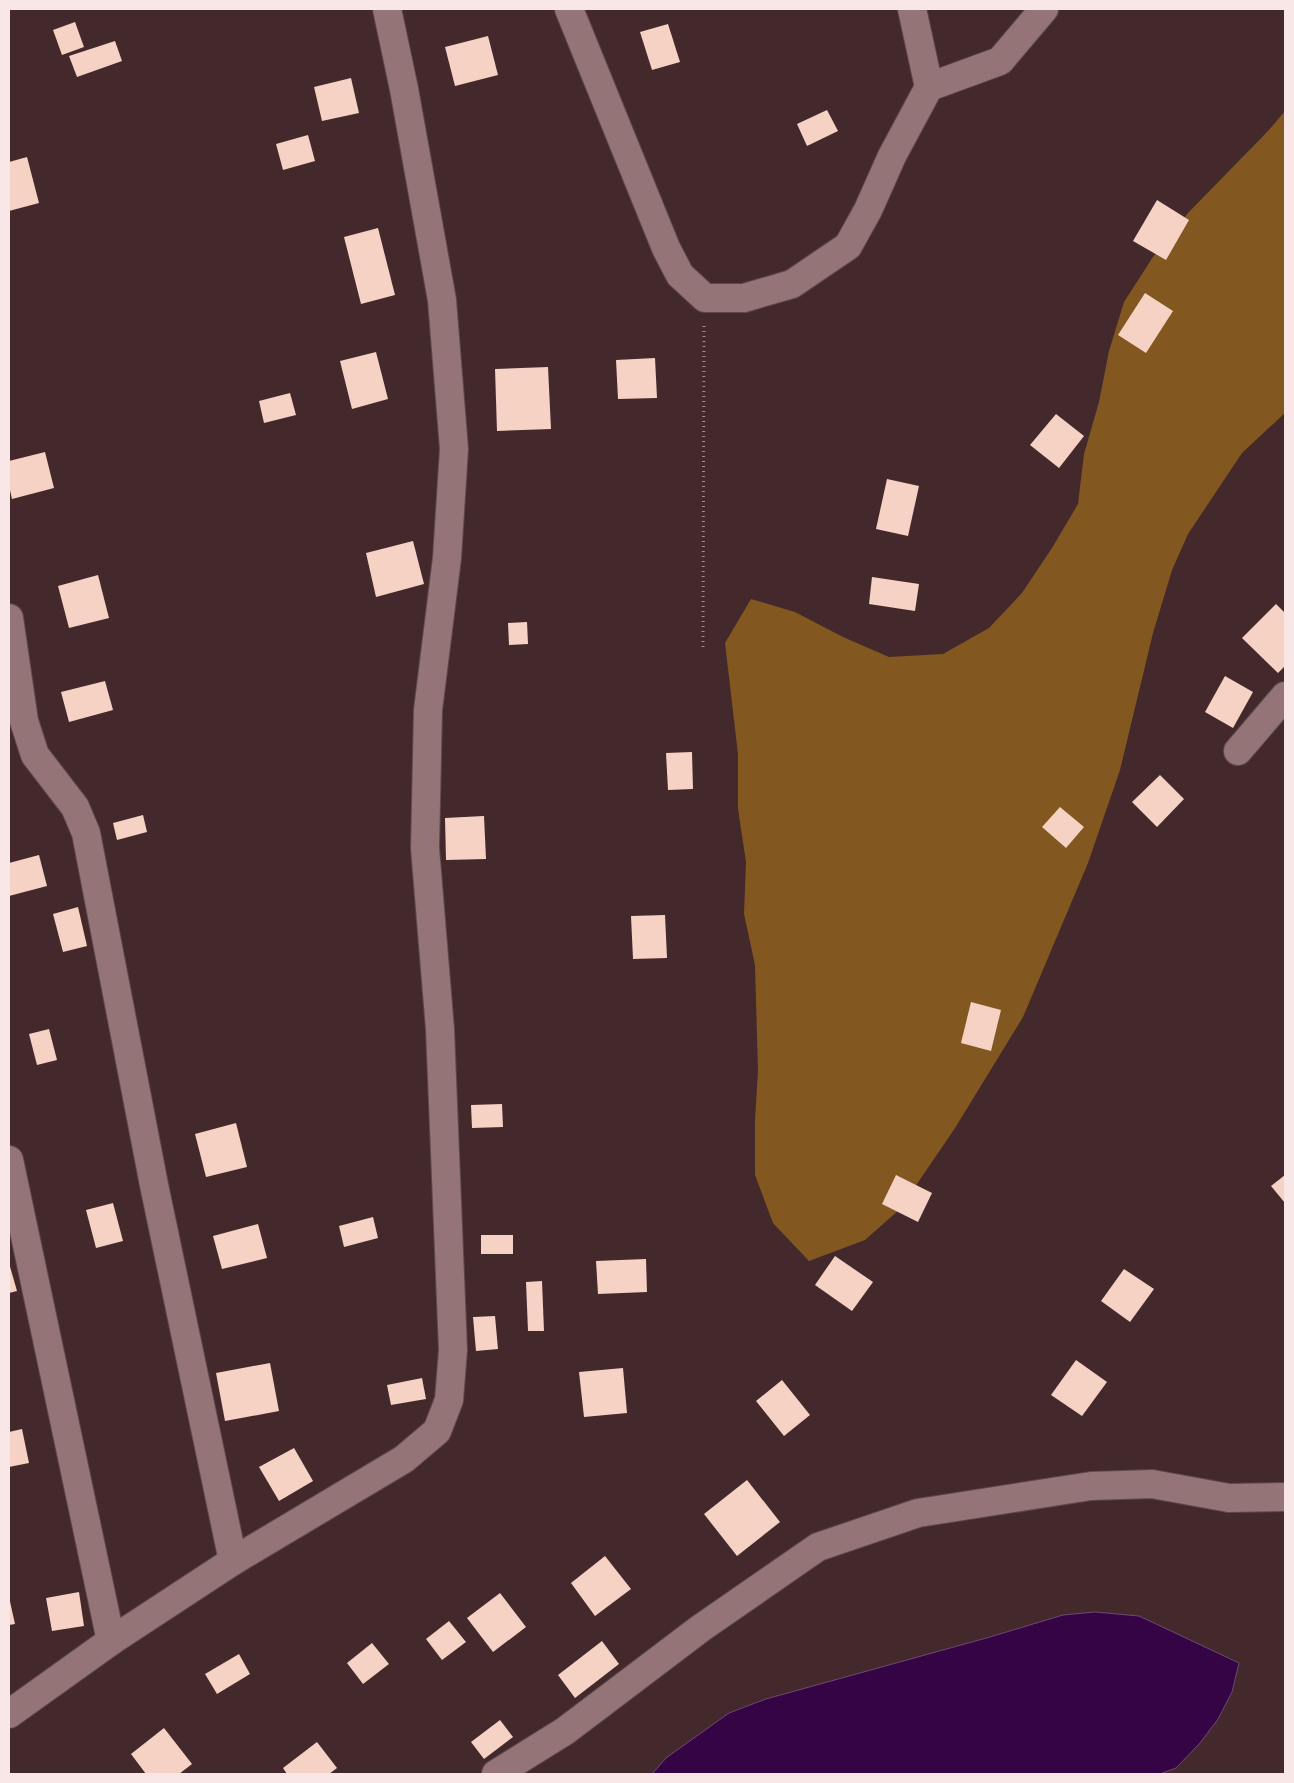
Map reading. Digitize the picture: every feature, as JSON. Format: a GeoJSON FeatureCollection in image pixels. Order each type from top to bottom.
{"type":"FeatureCollection","features":[{"type":"Feature","properties":{"kind":"street"},"geometry":{"type":"LineString","coordinates":[[9,1714],[111,1641],[233,1561],[404,1459],[436,1431],[449,1400],[453,1350],[440,1028],[425,848],[428,710],[447,558],[454,449],[442,300],[404,89],[387,9]]}},
{"type":"Feature","properties":{"kind":"street"},"geometry":{"type":"LineString","coordinates":[[569,9],[666,248],[680,275],[705,298],[744,298],[792,284],[848,246],[868,210],[892,156],[928,87],[912,9]]}},
{"type":"Feature","properties":{"kind":"street"},"geometry":{"type":"LineString","coordinates":[[928,87],[1000,62],[1044,9]]}},
{"type":"Feature","properties":{"kind":"street"},"geometry":{"type":"LineString","coordinates":[[9,618],[24,721],[35,755],[75,807],[86,833],[154,1185],[233,1561]]}},
{"type":"Feature","properties":{"kind":"street"},"geometry":{"type":"LineString","coordinates":[[1238,751],[1285,696]]}},
{"type":"Feature","properties":{"kind":"street"},"geometry":{"type":"LineString","coordinates":[[9,1160],[111,1641]]}},
{"type":"Feature","properties":{"kind":"street"},"geometry":{"type":"LineString","coordinates":[[496,1774],[565,1731],[701,1628],[818,1548],[918,1513],[1091,1486],[1152,1484],[1229,1498],[1285,1497]]}},
{"type":"Feature","properties":{"kind":"path"},"geometry":{"type":"LineString","coordinates":[[703,648],[705,298]]}},
{"type":"Feature","properties":{"kind":"shaded area"},"geometry":{"type":"Polygon","coordinates":[[[1285,111],[1285,413],[1242,453],[1188,534],[1172,570],[1153,633],[1120,770],[1088,863],[1023,1017],[955,1128],[900,1209],[865,1240],[809,1261],[773,1223],[755,1175],[755,1120],[758,1071],[755,965],[744,914],[746,862],[738,809],[738,754],[725,643],[751,599],[795,612],[843,637],[889,657],[943,654],[989,628],[1022,593],[1078,504],[1084,454],[1099,402],[1109,351],[1124,302],[1153,257],[1188,213],[1285,111]]]}},
{"type":"Feature","properties":{"kind":"shaded area"},"geometry":{"type":"Polygon","coordinates":[[[1095,1612],[1139,1616],[1239,1663],[1232,1692],[1218,1719],[1200,1743],[1176,1768],[1160,1774],[652,1774],[666,1758],[729,1713],[766,1699],[1063,1615],[1095,1612]]]}},
{"type":"Feature","properties":{"kind":"building"},"geometry":{"type":"Polygon","coordinates":[[[75,22],[84,47],[62,55],[53,30],[75,22]]]}},
{"type":"Feature","properties":{"kind":"building"},"geometry":{"type":"Polygon","coordinates":[[[668,24],[680,62],[652,70],[640,32],[668,24]]]}},
{"type":"Feature","properties":{"kind":"building"},"geometry":{"type":"Polygon","coordinates":[[[488,36],[498,75],[455,86],[445,47],[488,36]]]}},
{"type":"Feature","properties":{"kind":"building"},"geometry":{"type":"Polygon","coordinates":[[[115,41],[122,61],[77,77],[69,56],[115,41]]]}},
{"type":"Feature","properties":{"kind":"building"},"geometry":{"type":"Polygon","coordinates":[[[351,78],[359,113],[322,121],[314,87],[351,78]]]}},
{"type":"Feature","properties":{"kind":"building"},"geometry":{"type":"Polygon","coordinates":[[[827,110],[838,131],[807,146],[797,124],[827,110]]]}},
{"type":"Feature","properties":{"kind":"building"},"geometry":{"type":"Polygon","coordinates":[[[308,135],[315,161],[283,170],[276,144],[308,135]]]}},
{"type":"Feature","properties":{"kind":"building"},"geometry":{"type":"Polygon","coordinates":[[[27,157],[39,203],[9,211],[9,162],[27,157]]]}},
{"type":"Feature","properties":{"kind":"building"},"geometry":{"type":"Polygon","coordinates":[[[1157,200],[1189,220],[1166,260],[1133,241],[1157,200]]]}},
{"type":"Feature","properties":{"kind":"building"},"geometry":{"type":"Polygon","coordinates":[[[378,228],[395,295],[361,304],[344,237],[378,228]]]}},
{"type":"Feature","properties":{"kind":"building"},"geometry":{"type":"Polygon","coordinates":[[[1145,293],[1173,311],[1146,353],[1118,335],[1145,293]]]}},
{"type":"Feature","properties":{"kind":"building"},"geometry":{"type":"Polygon","coordinates":[[[376,352],[388,399],[352,409],[340,361],[376,352]]]}},
{"type":"Feature","properties":{"kind":"building"},"geometry":{"type":"Polygon","coordinates":[[[655,358],[657,398],[618,399],[616,360],[655,358]]]}},
{"type":"Feature","properties":{"kind":"building"},"geometry":{"type":"Polygon","coordinates":[[[548,367],[551,429],[497,431],[495,369],[548,367]]]}},
{"type":"Feature","properties":{"kind":"building"},"geometry":{"type":"Polygon","coordinates":[[[290,393],[296,415],[264,423],[259,401],[290,393]]]}},
{"type":"Feature","properties":{"kind":"building"},"geometry":{"type":"Polygon","coordinates":[[[1056,414],[1084,436],[1059,468],[1030,445],[1056,414]]]}},
{"type":"Feature","properties":{"kind":"building"},"geometry":{"type":"Polygon","coordinates":[[[45,452],[54,488],[12,499],[9,486],[9,461],[45,452]]]}},
{"type":"Feature","properties":{"kind":"building"},"geometry":{"type":"Polygon","coordinates":[[[887,479],[919,486],[908,536],[876,529],[887,479]]]}},
{"type":"Feature","properties":{"kind":"building"},"geometry":{"type":"Polygon","coordinates":[[[413,541],[424,584],[376,597],[366,553],[413,541]]]}},
{"type":"Feature","properties":{"kind":"building"},"geometry":{"type":"Polygon","coordinates":[[[98,575],[109,618],[69,628],[58,586],[98,575]]]}},
{"type":"Feature","properties":{"kind":"building"},"geometry":{"type":"Polygon","coordinates":[[[872,577],[919,584],[915,611],[869,604],[872,577]]]}},
{"type":"Feature","properties":{"kind":"building"},"geometry":{"type":"Polygon","coordinates":[[[1276,604],[1285,613],[1285,666],[1278,673],[1242,638],[1276,604]]]}},
{"type":"Feature","properties":{"kind":"building"},"geometry":{"type":"Polygon","coordinates":[[[527,622],[528,644],[509,645],[508,623],[527,622]]]}},
{"type":"Feature","properties":{"kind":"building"},"geometry":{"type":"Polygon","coordinates":[[[1225,676],[1253,692],[1233,728],[1205,712],[1225,676]]]}},
{"type":"Feature","properties":{"kind":"building"},"geometry":{"type":"Polygon","coordinates":[[[105,681],[113,710],[69,722],[61,692],[105,681]]]}},
{"type":"Feature","properties":{"kind":"building"},"geometry":{"type":"Polygon","coordinates":[[[692,752],[693,789],[668,790],[666,753],[692,752]]]}},
{"type":"Feature","properties":{"kind":"building"},"geometry":{"type":"Polygon","coordinates":[[[1160,775],[1184,799],[1157,827],[1132,802],[1160,775]]]}},
{"type":"Feature","properties":{"kind":"building"},"geometry":{"type":"Polygon","coordinates":[[[1060,807],[1084,827],[1066,848],[1042,827],[1060,807]]]}},
{"type":"Feature","properties":{"kind":"building"},"geometry":{"type":"Polygon","coordinates":[[[143,815],[147,832],[117,840],[113,823],[143,815]]]}},
{"type":"Feature","properties":{"kind":"building"},"geometry":{"type":"Polygon","coordinates":[[[484,816],[486,859],[446,860],[445,818],[484,816]]]}},
{"type":"Feature","properties":{"kind":"building"},"geometry":{"type":"Polygon","coordinates":[[[39,855],[47,886],[9,896],[9,863],[39,855]]]}},
{"type":"Feature","properties":{"kind":"building"},"geometry":{"type":"Polygon","coordinates":[[[78,907],[87,946],[63,952],[53,914],[78,907]]]}},
{"type":"Feature","properties":{"kind":"building"},"geometry":{"type":"Polygon","coordinates":[[[665,915],[667,958],[633,959],[631,916],[665,915]]]}},
{"type":"Feature","properties":{"kind":"building"},"geometry":{"type":"Polygon","coordinates":[[[971,1002],[1001,1010],[991,1051],[961,1043],[971,1002]]]}},
{"type":"Feature","properties":{"kind":"building"},"geometry":{"type":"Polygon","coordinates":[[[49,1029],[57,1060],[37,1065],[29,1034],[49,1029]]]}},
{"type":"Feature","properties":{"kind":"building"},"geometry":{"type":"Polygon","coordinates":[[[502,1104],[503,1127],[472,1128],[471,1105],[502,1104]]]}},
{"type":"Feature","properties":{"kind":"building"},"geometry":{"type":"Polygon","coordinates":[[[236,1123],[247,1167],[206,1177],[195,1134],[236,1123]]]}},
{"type":"Feature","properties":{"kind":"building"},"geometry":{"type":"Polygon","coordinates":[[[896,1175],[932,1193],[918,1222],[882,1204],[896,1175]]]}},
{"type":"Feature","properties":{"kind":"building"},"geometry":{"type":"Polygon","coordinates":[[[1285,1175],[1285,1203],[1271,1186],[1285,1175]]]}},
{"type":"Feature","properties":{"kind":"building"},"geometry":{"type":"Polygon","coordinates":[[[113,1203],[123,1241],[96,1248],[86,1210],[113,1203]]]}},
{"type":"Feature","properties":{"kind":"building"},"geometry":{"type":"Polygon","coordinates":[[[373,1217],[378,1238],[344,1247],[339,1226],[373,1217]]]}},
{"type":"Feature","properties":{"kind":"building"},"geometry":{"type":"Polygon","coordinates":[[[258,1224],[267,1258],[222,1269],[213,1236],[258,1224]]]}},
{"type":"Feature","properties":{"kind":"building"},"geometry":{"type":"Polygon","coordinates":[[[481,1235],[513,1235],[513,1254],[481,1254],[481,1235]]]}},
{"type":"Feature","properties":{"kind":"building"},"geometry":{"type":"Polygon","coordinates":[[[835,1256],[873,1282],[852,1311],[815,1285],[835,1256]]]}},
{"type":"Feature","properties":{"kind":"building"},"geometry":{"type":"Polygon","coordinates":[[[646,1259],[647,1292],[598,1294],[596,1261],[646,1259]]]}},
{"type":"Feature","properties":{"kind":"building"},"geometry":{"type":"Polygon","coordinates":[[[9,1263],[17,1291],[9,1293],[9,1263]]]}},
{"type":"Feature","properties":{"kind":"building"},"geometry":{"type":"Polygon","coordinates":[[[1124,1269],[1154,1289],[1130,1322],[1101,1301],[1124,1269]]]}},
{"type":"Feature","properties":{"kind":"building"},"geometry":{"type":"Polygon","coordinates":[[[542,1281],[544,1331],[528,1331],[526,1282],[542,1281]]]}},
{"type":"Feature","properties":{"kind":"building"},"geometry":{"type":"Polygon","coordinates":[[[495,1316],[498,1349],[476,1351],[473,1317],[495,1316]]]}},
{"type":"Feature","properties":{"kind":"building"},"geometry":{"type":"Polygon","coordinates":[[[1076,1360],[1107,1382],[1082,1416],[1051,1395],[1076,1360]]]}},
{"type":"Feature","properties":{"kind":"building"},"geometry":{"type":"Polygon","coordinates":[[[270,1363],[279,1411],[225,1421],[216,1373],[270,1363]]]}},
{"type":"Feature","properties":{"kind":"building"},"geometry":{"type":"Polygon","coordinates":[[[623,1368],[627,1413],[584,1417],[579,1372],[623,1368]]]}},
{"type":"Feature","properties":{"kind":"building"},"geometry":{"type":"Polygon","coordinates":[[[422,1378],[426,1399],[391,1405],[387,1385],[422,1378]]]}},
{"type":"Feature","properties":{"kind":"building"},"geometry":{"type":"Polygon","coordinates":[[[782,1380],[810,1415],[784,1436],[756,1401],[782,1380]]]}},
{"type":"Feature","properties":{"kind":"building"},"geometry":{"type":"Polygon","coordinates":[[[22,1429],[29,1463],[9,1467],[9,1432],[22,1429]]]}},
{"type":"Feature","properties":{"kind":"building"},"geometry":{"type":"Polygon","coordinates":[[[294,1448],[313,1481],[279,1501],[259,1467],[294,1448]]]}},
{"type":"Feature","properties":{"kind":"building"},"geometry":{"type":"Polygon","coordinates":[[[747,1480],[780,1522],[737,1556],[704,1514],[747,1480]]]}},
{"type":"Feature","properties":{"kind":"building"},"geometry":{"type":"Polygon","coordinates":[[[605,1556],[631,1589],[595,1616],[571,1583],[605,1556]]]}},
{"type":"Feature","properties":{"kind":"building"},"geometry":{"type":"Polygon","coordinates":[[[79,1592],[84,1626],[52,1631],[46,1598],[79,1592]]]}},
{"type":"Feature","properties":{"kind":"building"},"geometry":{"type":"Polygon","coordinates":[[[500,1593],[526,1627],[493,1652],[467,1618],[500,1593]]]}},
{"type":"Feature","properties":{"kind":"building"},"geometry":{"type":"Polygon","coordinates":[[[9,1597],[15,1624],[9,1625],[9,1597]]]}},
{"type":"Feature","properties":{"kind":"building"},"geometry":{"type":"Polygon","coordinates":[[[449,1621],[466,1642],[442,1660],[426,1639],[449,1621]]]}},
{"type":"Feature","properties":{"kind":"building"},"geometry":{"type":"Polygon","coordinates":[[[602,1641],[619,1664],[575,1698],[558,1675],[602,1641]]]}},
{"type":"Feature","properties":{"kind":"building"},"geometry":{"type":"Polygon","coordinates":[[[372,1643],[389,1664],[363,1684],[347,1663],[372,1643]]]}},
{"type":"Feature","properties":{"kind":"building"},"geometry":{"type":"Polygon","coordinates":[[[239,1654],[250,1674],[217,1694],[205,1674],[239,1654]]]}},
{"type":"Feature","properties":{"kind":"building"},"geometry":{"type":"Polygon","coordinates":[[[500,1720],[513,1737],[484,1759],[471,1742],[500,1720]]]}},
{"type":"Feature","properties":{"kind":"building"},"geometry":{"type":"Polygon","coordinates":[[[164,1728],[192,1764],[179,1774],[146,1774],[131,1754],[164,1728]]]}},
{"type":"Feature","properties":{"kind":"building"},"geometry":{"type":"Polygon","coordinates":[[[317,1742],[337,1768],[329,1774],[287,1774],[283,1768],[317,1742]]]}}]}
